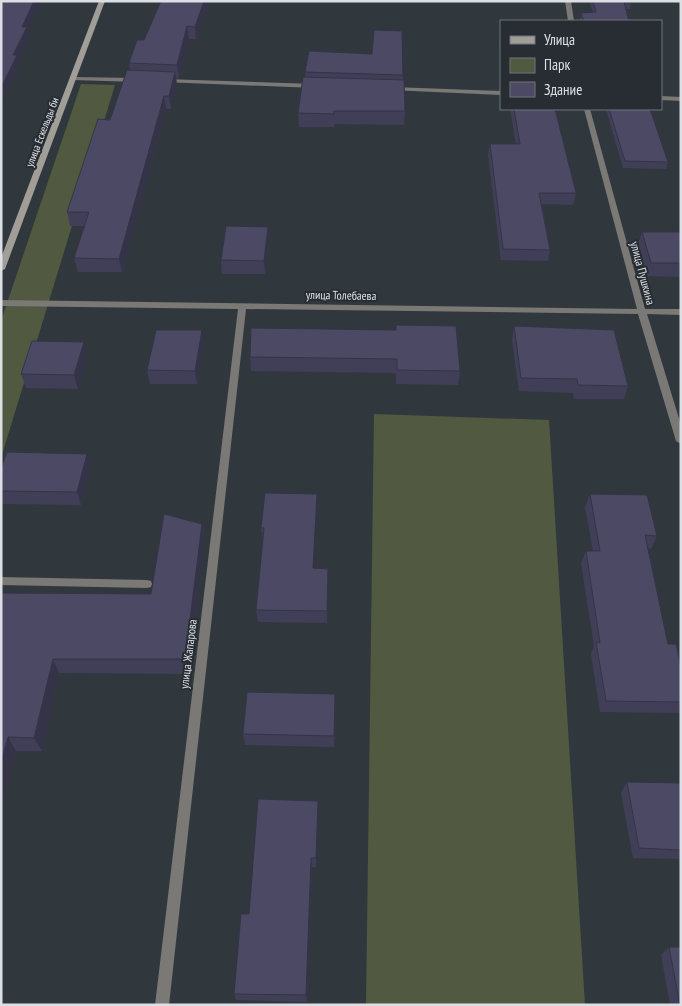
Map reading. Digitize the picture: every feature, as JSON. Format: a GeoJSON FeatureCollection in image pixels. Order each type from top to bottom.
{"type":"FeatureCollection","features":[{"type":"Feature","properties":{"kind":"street","name":"улица Ескельды би"},"geometry":{"type":"LineString","coordinates":[[1,269],[102,1]]}},
{"type":"Feature","properties":{"kind":"street"},"geometry":{"type":"LineString","coordinates":[[568,1],[571,20]]}},
{"type":"Feature","properties":{"kind":"street"},"geometry":{"type":"LineString","coordinates":[[73,78],[143,80]]}},
{"type":"Feature","properties":{"kind":"street"},"geometry":{"type":"LineString","coordinates":[[153,80],[322,86]]}},
{"type":"Feature","properties":{"kind":"street"},"geometry":{"type":"LineString","coordinates":[[382,88],[500,93]]}},
{"type":"Feature","properties":{"kind":"street"},"geometry":{"type":"LineString","coordinates":[[662,98],[681,99]]}},
{"type":"Feature","properties":{"kind":"street","name":"улица Пушкина"},"geometry":{"type":"LineString","coordinates":[[587,110],[642,312],[681,441]]}},
{"type":"Feature","properties":{"kind":"street","name":"улица Толебаева"},"geometry":{"type":"LineString","coordinates":[[1,303],[681,312]]}},
{"type":"Feature","properties":{"kind":"street","name":"улица Жапарова"},"geometry":{"type":"LineString","coordinates":[[162,1005],[242,307]]}},
{"type":"Feature","properties":{"kind":"street"},"geometry":{"type":"LineString","coordinates":[[1,580],[147,584]]}},
{"type":"Feature","properties":{"kind":"green space"},"geometry":{"type":"Polygon","coordinates":[[[81,84],[115,85],[1,458],[1,321],[81,84]]]}},
{"type":"Feature","properties":{"kind":"green space"},"geometry":{"type":"Polygon","coordinates":[[[374,414],[549,420],[585,1005],[366,1005],[374,414]]]}},
{"type":"Feature","properties":{"kind":"building"},"geometry":{"type":"Polygon","coordinates":[[[1,1],[34,1],[22,27],[27,27],[13,55],[17,55],[1,88],[1,1]]]}},
{"type":"Feature","properties":{"kind":"building"},"geometry":{"type":"Polygon","coordinates":[[[161,1],[204,1],[195,27],[187,26],[177,65],[129,63],[137,40],[144,40],[161,1]]]}},
{"type":"Feature","properties":{"kind":"building"},"geometry":{"type":"Polygon","coordinates":[[[593,1],[631,1],[631,3],[624,2],[629,20],[584,20],[581,13],[596,12],[593,1]]]}},
{"type":"Feature","properties":{"kind":"building"},"geometry":{"type":"Polygon","coordinates":[[[374,30],[402,31],[403,75],[305,72],[309,51],[372,54],[374,30]]]}},
{"type":"Feature","properties":{"kind":"building"},"geometry":{"type":"Polygon","coordinates":[[[127,70],[175,72],[169,96],[164,96],[119,259],[74,258],[89,212],[67,212],[98,119],[110,120],[127,70]]]}},
{"type":"Feature","properties":{"kind":"building"},"geometry":{"type":"Polygon","coordinates":[[[303,77],[404,80],[405,111],[334,111],[334,114],[298,113],[303,77]]]}},
{"type":"Feature","properties":{"kind":"building"},"geometry":{"type":"Polygon","coordinates":[[[514,110],[555,110],[576,193],[539,193],[550,250],[503,249],[490,144],[520,144],[514,110]]]}},
{"type":"Feature","properties":{"kind":"building"},"geometry":{"type":"Polygon","coordinates":[[[609,110],[650,110],[668,162],[625,161],[609,110]]]}},
{"type":"Feature","properties":{"kind":"building"},"geometry":{"type":"Polygon","coordinates":[[[226,226],[268,227],[264,261],[221,260],[226,226]]]}},
{"type":"Feature","properties":{"kind":"building"},"geometry":{"type":"Polygon","coordinates":[[[642,232],[681,232],[681,263],[651,263],[642,232]]]}},
{"type":"Feature","properties":{"kind":"building"},"geometry":{"type":"Polygon","coordinates":[[[396,325],[456,326],[460,371],[397,370],[397,359],[250,357],[251,328],[396,330],[396,325]]]}},
{"type":"Feature","properties":{"kind":"building"},"geometry":{"type":"Polygon","coordinates":[[[514,326],[614,330],[628,386],[578,385],[577,379],[521,378],[514,326]]]}},
{"type":"Feature","properties":{"kind":"building"},"geometry":{"type":"Polygon","coordinates":[[[156,330],[202,330],[195,371],[147,370],[156,330]]]}},
{"type":"Feature","properties":{"kind":"building"},"geometry":{"type":"Polygon","coordinates":[[[32,341],[84,342],[74,375],[21,374],[32,341]]]}},
{"type":"Feature","properties":{"kind":"building"},"geometry":{"type":"Polygon","coordinates":[[[7,452],[87,454],[77,492],[1,491],[1,468],[7,452]]]}},
{"type":"Feature","properties":{"kind":"building"},"geometry":{"type":"Polygon","coordinates":[[[265,493],[317,494],[313,568],[328,569],[327,611],[256,610],[264,528],[261,528],[265,493]]]}},
{"type":"Feature","properties":{"kind":"building"},"geometry":{"type":"Polygon","coordinates":[[[590,494],[647,495],[657,536],[645,535],[668,644],[676,644],[681,667],[681,702],[606,701],[596,642],[600,643],[586,551],[600,551],[590,494]]]}},
{"type":"Feature","properties":{"kind":"building"},"geometry":{"type":"Polygon","coordinates":[[[164,514],[202,524],[185,659],[53,659],[34,738],[8,737],[1,762],[1,593],[151,594],[164,514]]]}},
{"type":"Feature","properties":{"kind":"building"},"geometry":{"type":"Polygon","coordinates":[[[247,692],[335,694],[334,736],[243,734],[247,692]]]}},
{"type":"Feature","properties":{"kind":"building"},"geometry":{"type":"Polygon","coordinates":[[[627,782],[681,783],[681,850],[639,848],[627,782]]]}},
{"type":"Feature","properties":{"kind":"building"},"geometry":{"type":"Polygon","coordinates":[[[258,799],[318,801],[316,858],[311,858],[306,995],[234,994],[241,914],[249,914],[258,799]]]}},
{"type":"Feature","properties":{"kind":"building"},"geometry":{"type":"Polygon","coordinates":[[[669,947],[681,947],[681,1005],[680,1005],[669,947]]]}}]}
